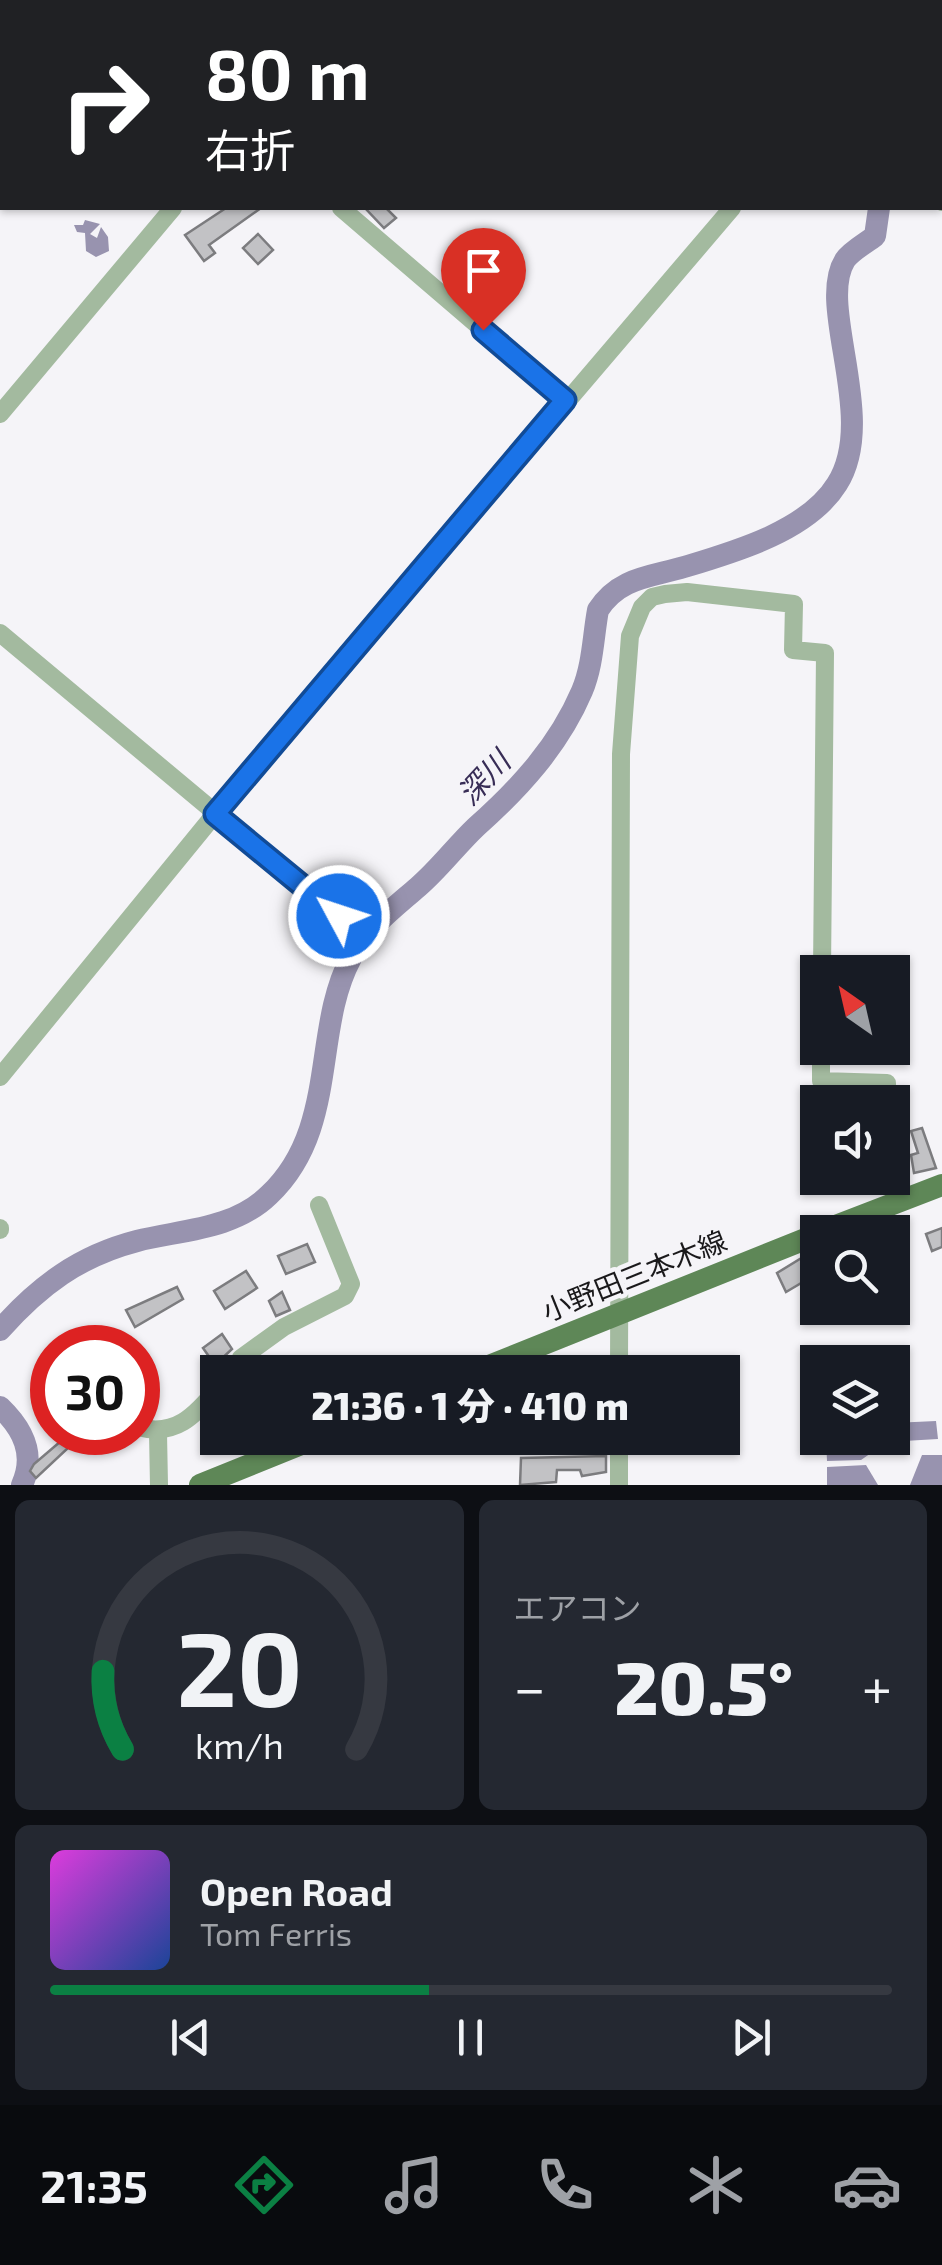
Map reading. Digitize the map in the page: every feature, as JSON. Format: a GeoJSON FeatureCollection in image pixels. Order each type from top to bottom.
{"type":"FeatureCollection","features":[{"type":"Feature","properties":{"kind":"main road","name":"小野田三本木線"},"geometry":{"type":"LineString","coordinates":[[866,1215],[942,1185]]}},
{"type":"Feature","properties":{"kind":"main road","name":"小野田三本木線"},"geometry":{"type":"LineString","coordinates":[[516,1355],[800,1241]]}},
{"type":"Feature","properties":{"kind":"main road"},"geometry":{"type":"LineString","coordinates":[[200,1485],[254,1455]]}},
{"type":"Feature","properties":{"kind":"street"},"geometry":{"type":"LineString","coordinates":[[0,414],[170,210]]}},
{"type":"Feature","properties":{"kind":"street"},"geometry":{"type":"LineString","coordinates":[[343,210],[565,400]]}},
{"type":"Feature","properties":{"kind":"street"},"geometry":{"type":"LineString","coordinates":[[0,1077],[215,814],[730,210]]}},
{"type":"Feature","properties":{"kind":"street"},"geometry":{"type":"LineString","coordinates":[[619,1355],[621,754],[630,636],[642,607],[652,597],[687,592],[794,604],[793,650],[825,653],[822,955]]}},
{"type":"Feature","properties":{"kind":"street"},"geometry":{"type":"LineString","coordinates":[[0,633],[339,916]]}},
{"type":"Feature","properties":{"kind":"street"},"geometry":{"type":"LineString","coordinates":[[821,1065],[821,1081],[887,1085]]}},
{"type":"Feature","properties":{"kind":"street"},"geometry":{"type":"LineString","coordinates":[[895,1195],[897,1203]]}},
{"type":"Feature","properties":{"kind":"street"},"geometry":{"type":"LineString","coordinates":[[253,1355],[284,1327],[345,1296],[351,1284],[319,1205]]}},
{"type":"Feature","properties":{"kind":"street"},"geometry":{"type":"LineString","coordinates":[[160,1431],[188,1420],[200,1407]]}},
{"type":"Feature","properties":{"kind":"street"},"geometry":{"type":"LineString","coordinates":[[158,1455],[159,1485]]}},
{"type":"Feature","properties":{"kind":"street"},"geometry":{"type":"LineString","coordinates":[[619,1455],[619,1485]]}},
{"type":"Feature","properties":{"kind":"shaded area"},"geometry":{"type":"Polygon","coordinates":[[[85,220],[100,224],[90,234],[97,238],[101,227],[108,237],[109,251],[96,257],[86,251],[85,233],[77,232],[74,225],[83,225],[85,220]]]}},
{"type":"Feature","properties":{"kind":"shaded area"},"geometry":{"type":"Polygon","coordinates":[[[936,1421],[938,1439],[910,1441],[910,1422],[936,1421]]]}},
{"type":"Feature","properties":{"kind":"shaded area"},"geometry":{"type":"Polygon","coordinates":[[[827,1455],[868,1455],[861,1460],[827,1461],[827,1455]]]}},
{"type":"Feature","properties":{"kind":"shaded area"},"geometry":{"type":"Polygon","coordinates":[[[922,1455],[942,1455],[942,1485],[910,1485],[922,1455]]]}},
{"type":"Feature","properties":{"kind":"shaded area"},"geometry":{"type":"Polygon","coordinates":[[[866,1465],[878,1485],[827,1485],[827,1467],[866,1465]]]}},
{"type":"Feature","properties":{"kind":"building"},"geometry":{"type":"Polygon","coordinates":[[[223,210],[258,210],[209,245],[215,253],[204,261],[185,235],[223,210]]]}},
{"type":"Feature","properties":{"kind":"building"},"geometry":{"type":"Polygon","coordinates":[[[367,210],[388,210],[396,218],[384,228],[367,210]]]}},
{"type":"Feature","properties":{"kind":"building"},"geometry":{"type":"Polygon","coordinates":[[[258,234],[273,250],[258,264],[243,248],[258,234]]]}},
{"type":"Feature","properties":{"kind":"building"},"geometry":{"type":"Polygon","coordinates":[[[922,1128],[936,1168],[914,1173],[911,1155],[918,1153],[911,1131],[922,1128]]]}},
{"type":"Feature","properties":{"kind":"building"},"geometry":{"type":"Polygon","coordinates":[[[942,1228],[942,1247],[932,1251],[926,1234],[942,1228]]]}},
{"type":"Feature","properties":{"kind":"building"},"geometry":{"type":"Polygon","coordinates":[[[307,1244],[315,1262],[286,1274],[278,1256],[307,1244]]]}},
{"type":"Feature","properties":{"kind":"building"},"geometry":{"type":"Polygon","coordinates":[[[800,1259],[800,1284],[786,1292],[777,1273],[800,1259]]]}},
{"type":"Feature","properties":{"kind":"building"},"geometry":{"type":"Polygon","coordinates":[[[246,1271],[257,1288],[225,1309],[214,1291],[246,1271]]]}},
{"type":"Feature","properties":{"kind":"building"},"geometry":{"type":"Polygon","coordinates":[[[177,1287],[183,1299],[138,1325],[134,1325],[126,1310],[177,1287]]]}},
{"type":"Feature","properties":{"kind":"building"},"geometry":{"type":"Polygon","coordinates":[[[282,1292],[290,1310],[276,1316],[269,1301],[282,1292]]]}},
{"type":"Feature","properties":{"kind":"building"},"geometry":{"type":"Polygon","coordinates":[[[222,1334],[232,1349],[226,1355],[208,1355],[203,1348],[222,1334]]]}},
{"type":"Feature","properties":{"kind":"building"},"geometry":{"type":"Polygon","coordinates":[[[45,1455],[61,1455],[36,1478],[30,1471],[45,1455]]]}},
{"type":"Feature","properties":{"kind":"building"},"geometry":{"type":"Polygon","coordinates":[[[606,1456],[606,1472],[582,1476],[580,1470],[557,1470],[556,1482],[520,1485],[521,1458],[606,1456]]]}},
{"type":"Feature","properties":{"kind":"waterway","name":"深川"},"geometry":{"type":"LineString","coordinates":[[0,1330],[45,1286],[78,1264],[116,1247],[223,1222],[255,1207],[269,1195],[291,1169],[306,1140],[339,986],[357,947],[508,797],[550,747],[586,681],[598,610],[606,599],[636,580],[768,538],[808,515],[837,484],[848,457],[852,428],[837,305],[838,280],[845,260],[875,236],[879,210]]}},
{"type":"Feature","properties":{"kind":"waterway","name":"深川"},"geometry":{"type":"LineString","coordinates":[[0,1407],[25,1443],[28,1463],[22,1485]]}},
{"type":"Feature","properties":{"kind":"route"},"geometry":{"type":"LineString","coordinates":[[339,916],[215,814],[565,400],[483,330]]}}]}
